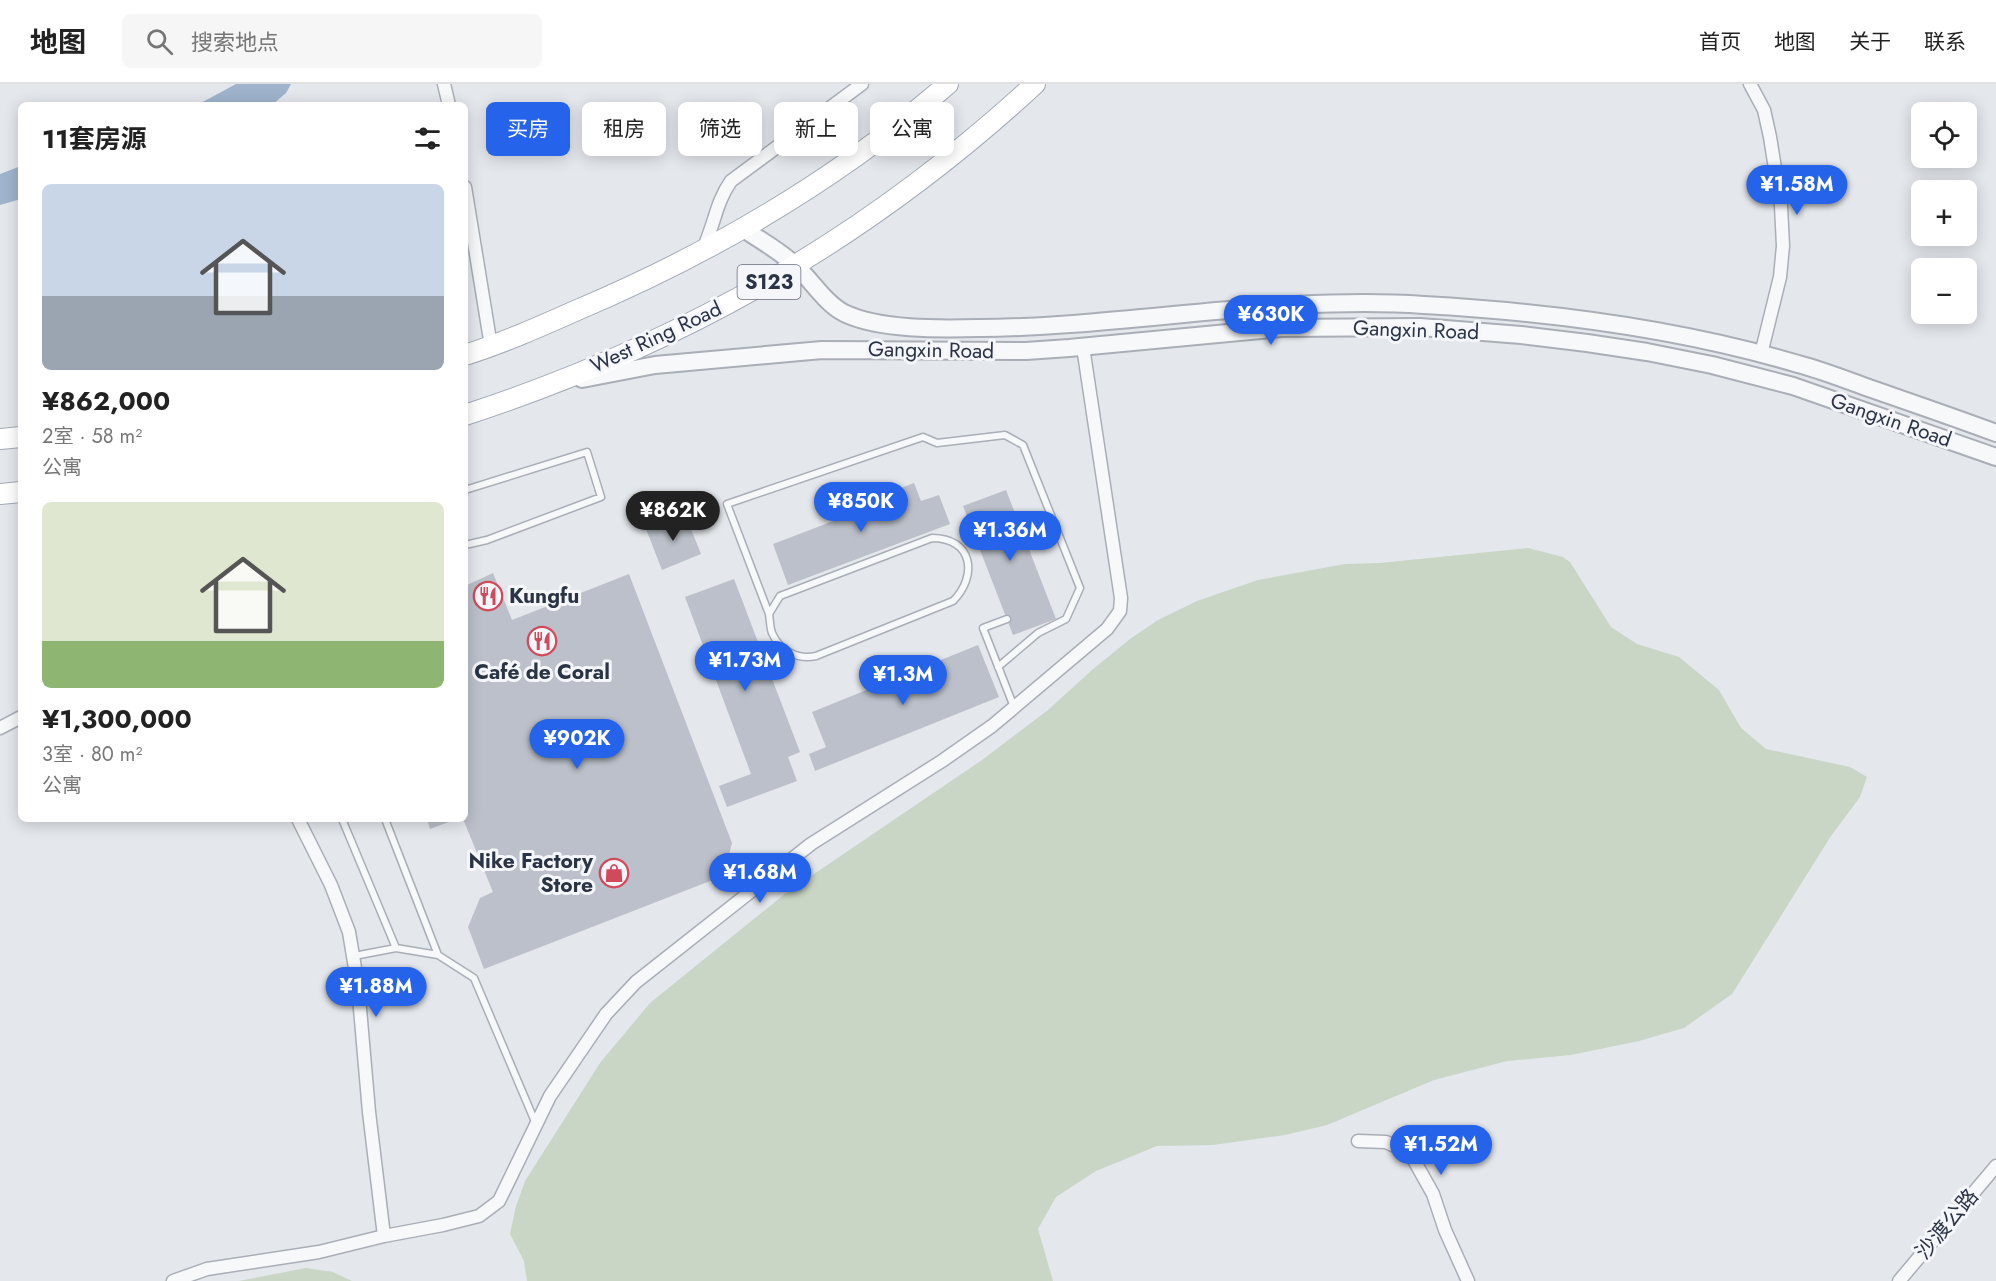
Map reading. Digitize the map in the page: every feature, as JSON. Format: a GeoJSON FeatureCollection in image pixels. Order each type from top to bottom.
{"type":"FeatureCollection","features":[{"type":"Feature","properties":{"kind":"main road","name":"West Ring Road"},"geometry":{"type":"LineString","coordinates":[[468,414],[534,391],[672,332],[796,265],[869,219],[904,193],[974,139],[1035,84]]}},
{"type":"Feature","properties":{"kind":"main road","name":"S123"},"geometry":{"type":"LineString","coordinates":[[468,354],[638,284],[744,229],[836,171],[940,87]]}},
{"type":"Feature","properties":{"kind":"main road"},"geometry":{"type":"LineString","coordinates":[[0,439],[18,437]]}},
{"type":"Feature","properties":{"kind":"main road"},"geometry":{"type":"LineString","coordinates":[[0,494],[18,492]]}},
{"type":"Feature","properties":{"kind":"street"},"geometry":{"type":"LineString","coordinates":[[444,84],[448,102]]}},
{"type":"Feature","properties":{"kind":"street"},"geometry":{"type":"LineString","coordinates":[[701,253],[710,233],[721,195],[731,181],[862,84]]}},
{"type":"Feature","properties":{"kind":"street"},"geometry":{"type":"LineString","coordinates":[[1750,84],[1764,110],[1770,137],[1781,206],[1783,246],[1780,277],[1761,354]]}},
{"type":"Feature","properties":{"kind":"street"},"geometry":{"type":"LineString","coordinates":[[468,205],[491,346]]}},
{"type":"Feature","properties":{"kind":"street","name":"Gangxin Road"},"geometry":{"type":"LineString","coordinates":[[744,229],[796,265],[836,308],[859,319],[886,325],[953,329],[1025,328],[1280,305],[1421,304],[1523,313],[1630,326],[1718,343],[1799,364],[1996,433]]}},
{"type":"Feature","properties":{"kind":"street","name":"Gangxin Road"},"geometry":{"type":"LineString","coordinates":[[534,391],[600,374],[655,365],[822,350],[1026,351],[1292,328],[1420,327],[1521,335],[1647,352],[1712,365],[1784,383],[1996,457]]}},
{"type":"Feature","properties":{"kind":"street"},"geometry":{"type":"LineString","coordinates":[[173,1281],[207,1269],[319,1252],[479,1216],[499,1201],[550,1096],[606,1014],[636,982],[811,843],[942,761],[992,726],[1107,629],[1119,611],[1121,598],[1083,347]]}},
{"type":"Feature","properties":{"kind":"street"},"geometry":{"type":"LineString","coordinates":[[0,728],[18,719]]}},
{"type":"Feature","properties":{"kind":"street"},"geometry":{"type":"LineString","coordinates":[[300,822],[331,885],[349,933],[358,986],[369,1112],[384,1236]]}},
{"type":"Feature","properties":{"kind":"street"},"geometry":{"type":"LineString","coordinates":[[1358,1141],[1386,1142],[1410,1152],[1433,1194],[1445,1230],[1468,1281]]}},
{"type":"Feature","properties":{"kind":"street","name":"沙渡公路"},"geometry":{"type":"LineString","coordinates":[[1899,1281],[1996,1166]]}},
{"type":"Feature","properties":{"kind":"lane"},"geometry":{"type":"LineString","coordinates":[[769,614],[780,596],[932,538],[953,541],[962,549],[969,562],[967,578],[961,592],[953,601],[806,659],[794,656],[782,647],[772,633],[769,614],[728,504],[923,437],[937,443],[1005,435],[1023,445],[1080,588],[1066,619],[1038,633],[998,667]]}},
{"type":"Feature","properties":{"kind":"lane"},"geometry":{"type":"LineString","coordinates":[[468,489],[587,452],[601,497],[487,540],[468,544]]}},
{"type":"Feature","properties":{"kind":"lane"},"geometry":{"type":"LineString","coordinates":[[1007,618],[983,628],[1014,707]]}},
{"type":"Feature","properties":{"kind":"lane"},"geometry":{"type":"LineString","coordinates":[[343,822],[396,948]]}},
{"type":"Feature","properties":{"kind":"lane"},"geometry":{"type":"LineString","coordinates":[[386,822],[438,955]]}},
{"type":"Feature","properties":{"kind":"lane"},"geometry":{"type":"LineString","coordinates":[[353,956],[396,948],[438,955],[474,978],[536,1124]]}},
{"type":"Feature","properties":{"kind":"green space"},"geometry":{"type":"Polygon","coordinates":[[[1528,548],[1563,557],[1570,562],[1611,627],[1637,644],[1679,657],[1719,690],[1741,728],[1766,749],[1850,767],[1867,777],[1860,797],[1831,836],[1732,994],[1684,1028],[1639,1041],[1571,1055],[1507,1061],[1434,1080],[1327,1125],[1285,1135],[1213,1145],[1157,1146],[1096,1171],[1056,1197],[1038,1229],[1053,1281],[527,1281],[524,1261],[510,1234],[516,1206],[525,1181],[600,1063],[650,1003],[786,893],[982,760],[1048,710],[1130,639],[1158,620],[1197,601],[1258,580],[1345,564],[1380,563],[1528,548]]]}},
{"type":"Feature","properties":{"kind":"green space"},"geometry":{"type":"Polygon","coordinates":[[[306,1268],[333,1272],[352,1281],[239,1281],[306,1268]]]}},
{"type":"Feature","properties":{"kind":"water"},"geometry":{"type":"Polygon","coordinates":[[[236,84],[291,84],[286,93],[276,102],[203,102],[236,84]]]}},
{"type":"Feature","properties":{"kind":"water"},"geometry":{"type":"Polygon","coordinates":[[[18,167],[18,200],[0,205],[0,174],[18,167]]]}},
{"type":"Feature","properties":{"kind":"building"},"geometry":{"type":"Polygon","coordinates":[[[914,483],[921,501],[939,495],[950,524],[788,585],[773,544],[849,515],[846,509],[914,483]]]}},
{"type":"Feature","properties":{"kind":"building"},"geometry":{"type":"Polygon","coordinates":[[[1006,490],[1056,619],[1013,635],[963,506],[1006,490]]]}},
{"type":"Feature","properties":{"kind":"building"},"geometry":{"type":"Polygon","coordinates":[[[685,514],[701,554],[662,570],[646,529],[685,514]]]}},
{"type":"Feature","properties":{"kind":"building"},"geometry":{"type":"Polygon","coordinates":[[[493,573],[512,620],[629,574],[732,843],[723,876],[484,969],[468,927],[480,898],[493,892],[464,822],[468,822],[468,585],[493,573]]]}},
{"type":"Feature","properties":{"kind":"building"},"geometry":{"type":"Polygon","coordinates":[[[734,579],[800,752],[788,757],[797,781],[727,807],[719,786],[751,774],[685,597],[734,579]]]}},
{"type":"Feature","properties":{"kind":"building"},"geometry":{"type":"Polygon","coordinates":[[[978,645],[999,697],[815,771],[809,754],[826,747],[812,712],[978,645]]]}},
{"type":"Feature","properties":{"kind":"building"},"geometry":{"type":"Polygon","coordinates":[[[428,822],[449,822],[430,829],[428,822]]]}},
{"type":"Feature","properties":{"kind":"place","name":"Kungfu"},"geometry":{"type":"Point","coordinates":[488,596]}},
{"type":"Feature","properties":{"kind":"place","name":"Café de Coral"},"geometry":{"type":"Point","coordinates":[542,641]}},
{"type":"Feature","properties":{"kind":"place","name":"Nike Factory Store"},"geometry":{"type":"Point","coordinates":[614,873]}}]}
